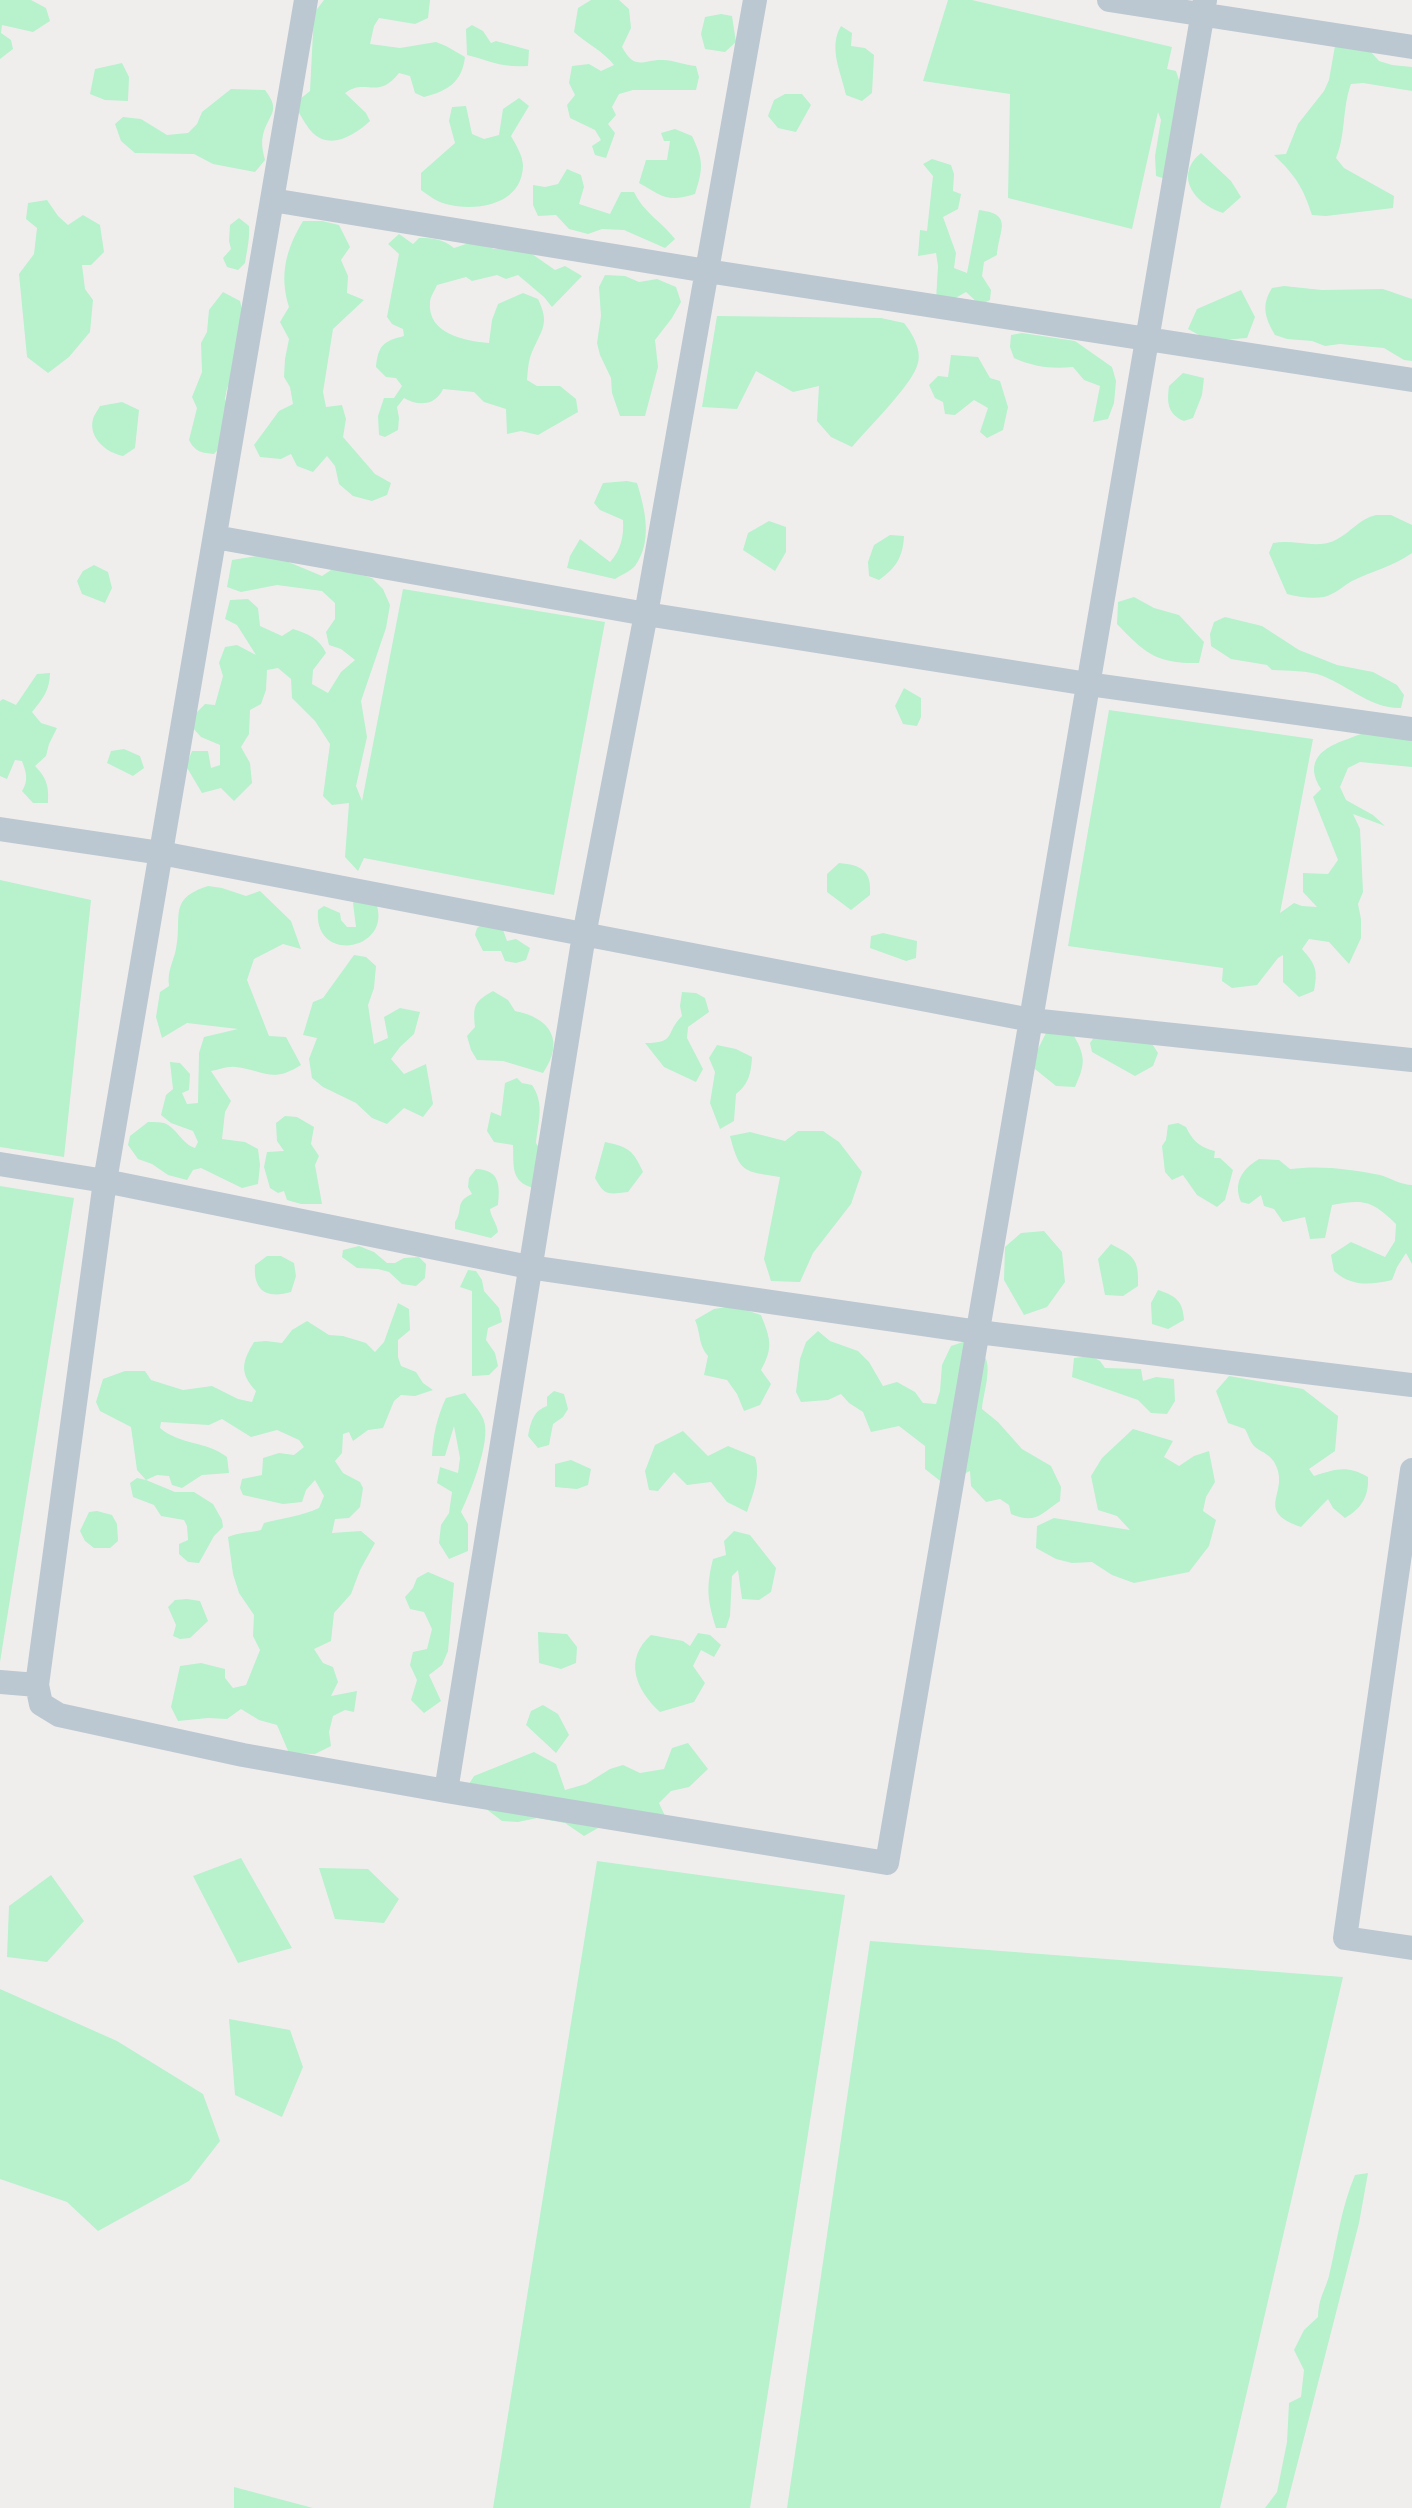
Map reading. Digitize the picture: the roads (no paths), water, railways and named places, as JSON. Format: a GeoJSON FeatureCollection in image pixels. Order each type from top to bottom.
{"type":"FeatureCollection","features":[{"type":"Feature","properties":{"kind":"street"},"geometry":{"type":"LineString","coordinates":[[306,0],[105,1181],[37,1685],[41,1704],[59,1715],[243,1755],[446,1791],[887,1863],[1203,8]]}},
{"type":"Feature","properties":{"kind":"street"},"geometry":{"type":"LineString","coordinates":[[446,1791],[584,934],[646,614],[754,0]]}},
{"type":"Feature","properties":{"kind":"street"},"geometry":{"type":"LineString","coordinates":[[1109,0],[1203,8],[1412,47]]}},
{"type":"Feature","properties":{"kind":"street"},"geometry":{"type":"LineString","coordinates":[[272,200],[707,271],[1412,380]]}},
{"type":"Feature","properties":{"kind":"street"},"geometry":{"type":"LineString","coordinates":[[215,537],[646,614],[1088,684],[1412,729]]}},
{"type":"Feature","properties":{"kind":"street"},"geometry":{"type":"LineString","coordinates":[[0,829],[161,853],[1031,1020],[1412,1060]]}},
{"type":"Feature","properties":{"kind":"street"},"geometry":{"type":"LineString","coordinates":[[0,1164],[105,1181],[529,1267],[978,1332],[1412,1385]]}},
{"type":"Feature","properties":{"kind":"street"},"geometry":{"type":"LineString","coordinates":[[1412,1470],[1345,1938],[1412,1948]]}},
{"type":"Feature","properties":{"kind":"street"},"geometry":{"type":"LineString","coordinates":[[0,1682],[37,1685]]}}]}
